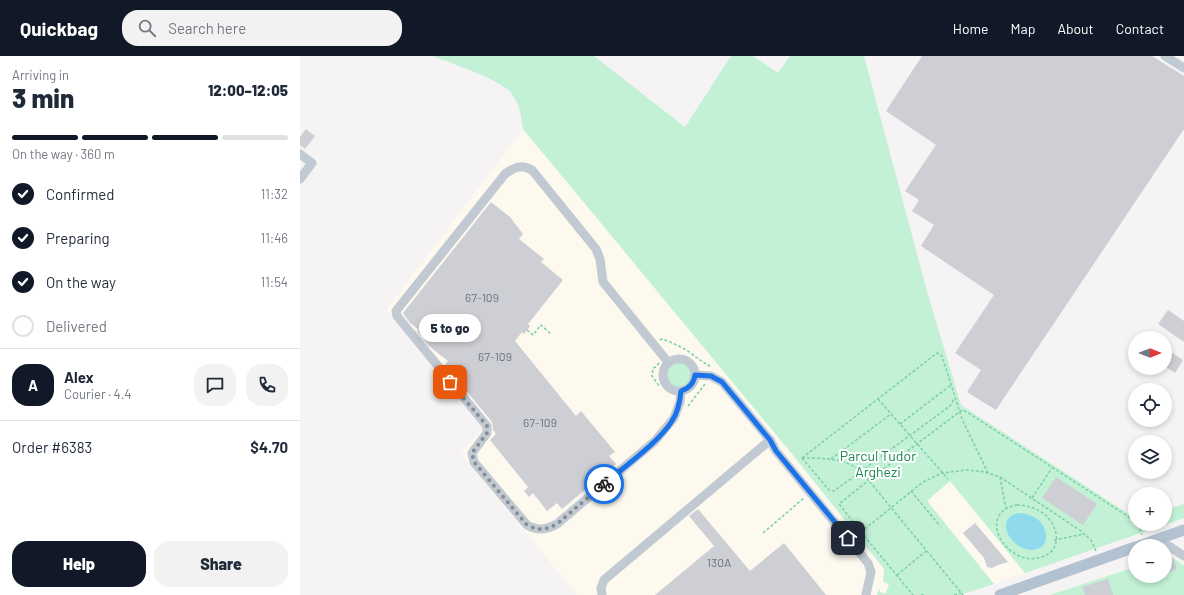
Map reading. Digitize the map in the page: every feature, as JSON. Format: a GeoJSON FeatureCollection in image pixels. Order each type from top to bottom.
{"type":"FeatureCollection","features":[{"type":"Feature","properties":{"kind":"main road"},"geometry":{"type":"LineString","coordinates":[[1158,539],[1184,530]]}},
{"type":"Feature","properties":{"kind":"main road"},"geometry":{"type":"LineString","coordinates":[[1000,595],[1128,549]]}},
{"type":"Feature","properties":{"kind":"street"},"geometry":{"type":"LineString","coordinates":[[1165,56],[1184,68]]}},
{"type":"Feature","properties":{"kind":"street"},"geometry":{"type":"LineString","coordinates":[[300,154],[312,163],[300,179]]}},
{"type":"Feature","properties":{"kind":"street"},"geometry":{"type":"LineString","coordinates":[[668,362],[603,282],[600,259],[596,249],[532,170],[523,166],[517,167],[505,174],[396,311],[397,316],[487,426],[487,433],[472,453],[474,462],[527,525],[533,528],[545,529],[557,524],[655,441],[671,422],[677,411],[681,391]]}},
{"type":"Feature","properties":{"kind":"street"},"geometry":{"type":"LineString","coordinates":[[676,359],[686,360],[692,366],[695,375],[693,384],[681,391],[672,390],[663,381],[663,370],[668,362],[676,359]]}},
{"type":"Feature","properties":{"kind":"street"},"geometry":{"type":"LineString","coordinates":[[695,375],[711,376],[722,382],[770,440],[776,451],[868,563],[871,575],[866,595]]}},
{"type":"Feature","properties":{"kind":"street"},"geometry":{"type":"LineString","coordinates":[[602,595],[601,588],[604,580],[770,440]]}},
{"type":"Feature","properties":{"kind":"street"},"geometry":{"type":"LineString","coordinates":[[1172,548],[1184,556]]}},
{"type":"Feature","properties":{"kind":"path"},"geometry":{"type":"LineString","coordinates":[[527,330],[533,335],[540,325],[551,334]]}},
{"type":"Feature","properties":{"kind":"path"},"geometry":{"type":"LineString","coordinates":[[654,345],[662,339],[668,341],[717,370],[682,413],[677,411]]}},
{"type":"Feature","properties":{"kind":"path"},"geometry":{"type":"LineString","coordinates":[[802,458],[936,353],[942,356],[960,412],[988,473]]}},
{"type":"Feature","properties":{"kind":"path"},"geometry":{"type":"LineString","coordinates":[[658,357],[659,364],[653,368],[652,376],[660,387]]}},
{"type":"Feature","properties":{"kind":"path"},"geometry":{"type":"LineString","coordinates":[[900,424],[951,385]]}},
{"type":"Feature","properties":{"kind":"path"},"geometry":{"type":"LineString","coordinates":[[802,458],[830,491],[835,490],[950,406],[955,398]]}},
{"type":"Feature","properties":{"kind":"path"},"geometry":{"type":"LineString","coordinates":[[878,399],[948,480]]}},
{"type":"Feature","properties":{"kind":"path"},"geometry":{"type":"LineString","coordinates":[[913,595],[839,504],[962,410],[1128,516]]}},
{"type":"Feature","properties":{"kind":"path"},"geometry":{"type":"LineString","coordinates":[[831,459],[891,414]]}},
{"type":"Feature","properties":{"kind":"path"},"geometry":{"type":"LineString","coordinates":[[802,458],[831,459],[849,463],[861,471],[962,594]]}},
{"type":"Feature","properties":{"kind":"path"},"geometry":{"type":"LineString","coordinates":[[1032,498],[1053,468]]}},
{"type":"Feature","properties":{"kind":"path"},"geometry":{"type":"LineString","coordinates":[[861,532],[911,491],[927,480],[942,473],[966,470],[988,473],[1000,477],[1085,534],[1091,540],[1096,551]]}},
{"type":"Feature","properties":{"kind":"path"},"geometry":{"type":"LineString","coordinates":[[1000,477],[1006,509]]}},
{"type":"Feature","properties":{"kind":"path"},"geometry":{"type":"LineString","coordinates":[[911,491],[940,526]]}},
{"type":"Feature","properties":{"kind":"path"},"geometry":{"type":"LineString","coordinates":[[763,533],[805,498]]}},
{"type":"Feature","properties":{"kind":"path"},"geometry":{"type":"LineString","coordinates":[[1022,505],[1039,511],[1048,517],[1053,524],[1056,532],[1055,540],[1052,550],[1042,557],[1033,559],[1024,558],[1011,551],[1001,540],[996,529],[999,516],[1011,506],[1022,505]]}},
{"type":"Feature","properties":{"kind":"path"},"geometry":{"type":"LineString","coordinates":[[1141,531],[1142,535]]}},
{"type":"Feature","properties":{"kind":"path"},"geometry":{"type":"LineString","coordinates":[[1055,540],[1085,534]]}},
{"type":"Feature","properties":{"kind":"path"},"geometry":{"type":"LineString","coordinates":[[896,575],[926,551]]}},
{"type":"Feature","properties":{"kind":"path"},"geometry":{"type":"LineString","coordinates":[[954,595],[962,594]]}},
{"type":"Feature","properties":{"kind":"shaded area"},"geometry":{"type":"Polygon","coordinates":[[[523,129],[792,454],[897,586],[901,595],[577,595],[461,454],[483,427],[386,310],[523,129]]]}},
{"type":"Feature","properties":{"kind":"shaded area"},"geometry":{"type":"Polygon","coordinates":[[[951,481],[1025,573],[994,584],[927,500],[951,481]]]}},
{"type":"Feature","properties":{"kind":"green space","name":"Parcul Tudor Arghezi"},"geometry":{"type":"Polygon","coordinates":[[[432,56],[594,56],[685,127],[731,56],[753,56],[778,73],[790,56],[864,56],[928,295],[961,405],[1128,513],[1128,531],[1146,531],[1025,573],[950,481],[927,501],[994,584],[960,595],[877,595],[879,589],[880,592],[885,594],[889,585],[883,581],[884,569],[792,454],[523,129],[521,115],[512,94],[498,83],[463,67],[432,56]]]}},
{"type":"Feature","properties":{"kind":"green space"},"geometry":{"type":"Polygon","coordinates":[[[679,361],[689,365],[693,375],[689,385],[679,389],[669,385],[665,375],[669,365],[679,361]]]}},
{"type":"Feature","properties":{"kind":"green space"},"geometry":{"type":"Polygon","coordinates":[[[1184,504],[1184,518],[1172,522],[1172,508],[1184,504]]]}},
{"type":"Feature","properties":{"kind":"green space"},"geometry":{"type":"Polygon","coordinates":[[[1172,557],[1184,566],[1184,595],[1050,595],[1128,569],[1128,583],[1172,583],[1172,557]]]}},
{"type":"Feature","properties":{"kind":"water"},"geometry":{"type":"Polygon","coordinates":[[[1018,513],[1034,517],[1040,521],[1046,534],[1045,543],[1042,547],[1029,550],[1014,543],[1009,536],[1006,529],[1006,523],[1010,517],[1018,513]]]}},
{"type":"Feature","properties":{"kind":"building"},"geometry":{"type":"Polygon","coordinates":[[[922,56],[1152,56],[1184,76],[1184,129],[996,410],[967,392],[981,370],[955,353],[994,295],[921,246],[934,225],[912,211],[919,200],[905,191],[936,145],[886,111],[922,56]]]}},
{"type":"Feature","properties":{"kind":"building"},"geometry":{"type":"Polygon","coordinates":[[[306,129],[315,136],[305,149],[300,145],[300,137],[306,129]]]}},
{"type":"Feature","properties":{"kind":"building"},"geometry":{"type":"Polygon","coordinates":[[[491,202],[510,217],[523,234],[519,239],[544,259],[541,262],[563,280],[528,324],[530,326],[524,334],[522,332],[515,341],[576,416],[581,411],[615,452],[609,456],[616,464],[562,509],[557,503],[547,511],[533,493],[529,497],[524,491],[528,487],[490,440],[496,434],[493,430],[492,422],[445,365],[448,361],[429,346],[417,331],[419,330],[410,323],[403,313],[491,202]]]}},
{"type":"Feature","properties":{"kind":"building"},"geometry":{"type":"Polygon","coordinates":[[[1168,310],[1184,321],[1184,342],[1172,334],[1172,331],[1168,331],[1158,324],[1168,310]]]}},
{"type":"Feature","properties":{"kind":"building"},"geometry":{"type":"Polygon","coordinates":[[[1172,353],[1183,360],[1175,373],[1172,371],[1172,353]]]}},
{"type":"Feature","properties":{"kind":"building"},"geometry":{"type":"Polygon","coordinates":[[[1056,477],[1097,504],[1083,525],[1042,498],[1056,477]]]}},
{"type":"Feature","properties":{"kind":"building"},"geometry":{"type":"Polygon","coordinates":[[[698,509],[750,571],[784,543],[826,595],[655,595],[714,546],[689,516],[698,509]]]}},
{"type":"Feature","properties":{"kind":"building"},"geometry":{"type":"Polygon","coordinates":[[[975,523],[1008,562],[992,568],[987,567],[984,558],[963,533],[975,523]]]}},
{"type":"Feature","properties":{"kind":"building"},"geometry":{"type":"Polygon","coordinates":[[[1172,558],[1177,569],[1172,571],[1172,558]]]}},
{"type":"Feature","properties":{"kind":"building"},"geometry":{"type":"Polygon","coordinates":[[[1108,579],[1113,595],[1085,595],[1082,587],[1108,579]]]}},
{"type":"Feature","properties":{"kind":"way so far"},"geometry":{"type":"LineString","coordinates":[[450,382],[488,429],[487,433],[472,453],[474,462],[527,525],[539,530],[552,527],[604,484]]}},
{"type":"Feature","properties":{"kind":"place","name":"5 to go"},"geometry":{"type":"Point","coordinates":[450,382]}},
{"type":"Feature","properties":{"kind":"route"},"geometry":{"type":"LineString","coordinates":[[604,484],[655,441],[666,429],[677,411],[681,391],[686,390],[693,384],[695,375],[711,376],[722,382],[770,440],[776,451],[848,538]]}}]}
